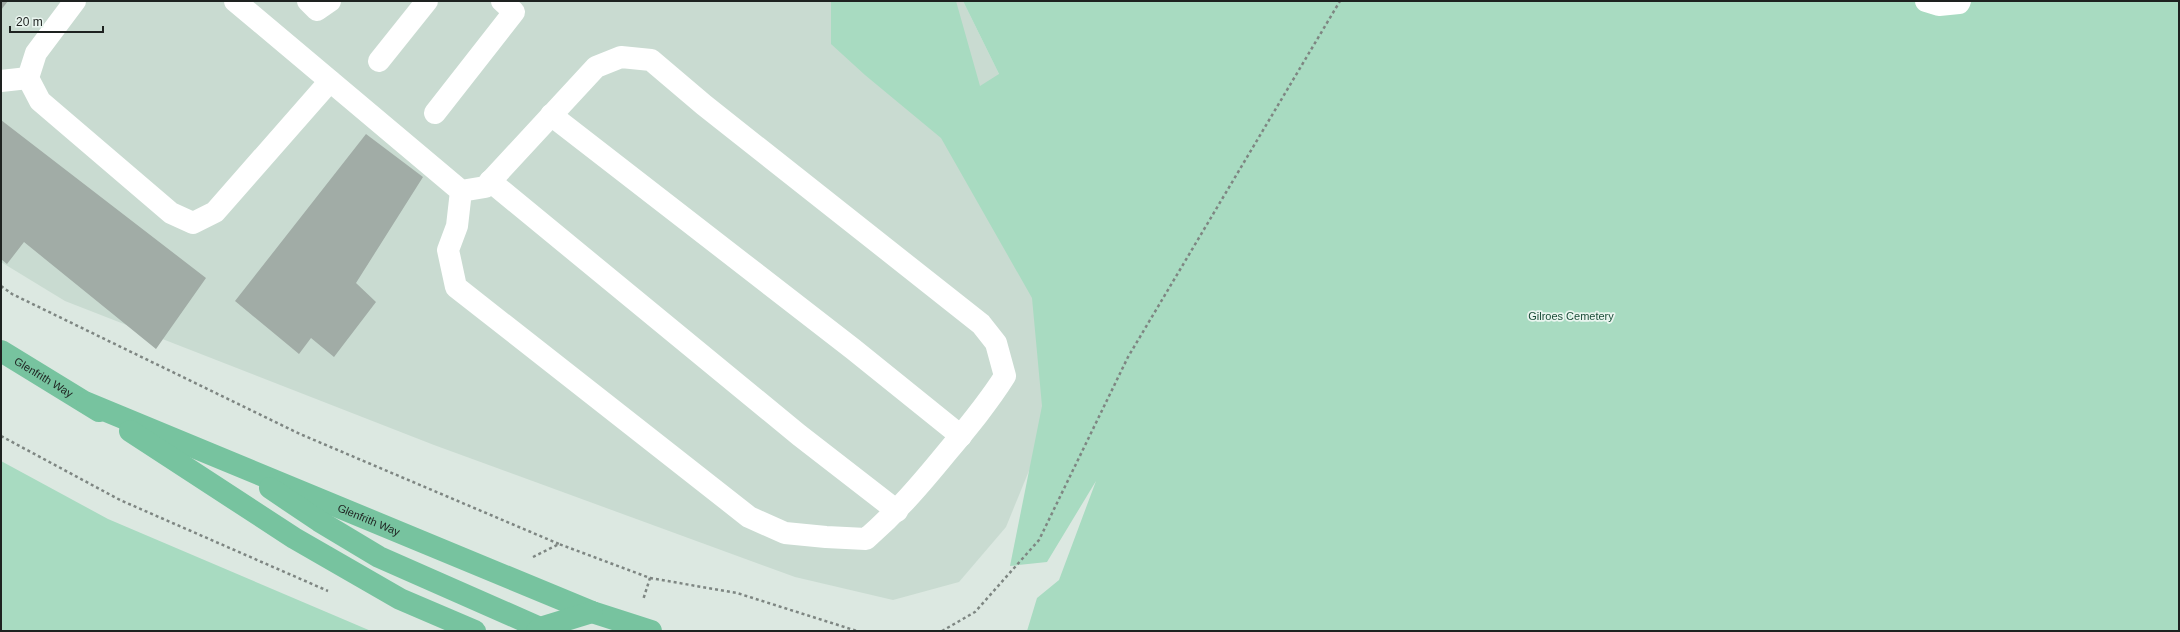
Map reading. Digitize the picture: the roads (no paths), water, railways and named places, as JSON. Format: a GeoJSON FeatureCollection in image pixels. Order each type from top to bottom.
{"type":"FeatureCollection","features":[{"type":"Feature","properties":{"kind":"highway","name":"Glenfrith Way"},"geometry":{"type":"LineString","coordinates":[[1,352],[87,403],[294,538],[400,599],[475,631]]}},
{"type":"Feature","properties":{"kind":"highway","name":"Glenfrith Way"},"geometry":{"type":"LineString","coordinates":[[87,403],[592,612],[643,628]]}},
{"type":"Feature","properties":{"kind":"highway"},"geometry":{"type":"LineString","coordinates":[[231,462],[319,521],[379,558],[541,630],[592,612]]}},
{"type":"Feature","properties":{"kind":"lane"},"geometry":{"type":"LineString","coordinates":[[75,1],[36,53],[28,78],[40,101],[171,212],[193,223],[215,212],[330,81]]}},
{"type":"Feature","properties":{"kind":"lane"},"geometry":{"type":"LineString","coordinates":[[235,1],[461,191],[485,187],[596,67],[622,57],[651,60],[704,105],[981,324],[996,343],[1005,376],[989,402],[961,436],[897,511],[866,539],[826,537],[785,532],[749,516],[456,287],[448,250],[456,226],[461,191]]}},
{"type":"Feature","properties":{"kind":"lane"},"geometry":{"type":"LineString","coordinates":[[308,1],[317,10],[330,1]]}},
{"type":"Feature","properties":{"kind":"lane"},"geometry":{"type":"LineString","coordinates":[[379,61],[427,1]]}},
{"type":"Feature","properties":{"kind":"lane"},"geometry":{"type":"LineString","coordinates":[[435,113],[514,12],[502,1]]}},
{"type":"Feature","properties":{"kind":"lane"},"geometry":{"type":"LineString","coordinates":[[1926,1],[1939,5],[1959,3],[1960,1]]}},
{"type":"Feature","properties":{"kind":"lane"},"geometry":{"type":"LineString","coordinates":[[1,81],[28,78]]}},
{"type":"Feature","properties":{"kind":"lane"},"geometry":{"type":"LineString","coordinates":[[551,115],[853,349],[961,436]]}},
{"type":"Feature","properties":{"kind":"lane"},"geometry":{"type":"LineString","coordinates":[[490,181],[799,435],[897,511]]}},
{"type":"Feature","properties":{"kind":"park label","name":"Gilroes Cemetery"},"geometry":{"type":"Point","coordinates":[1571,316]}}]}
